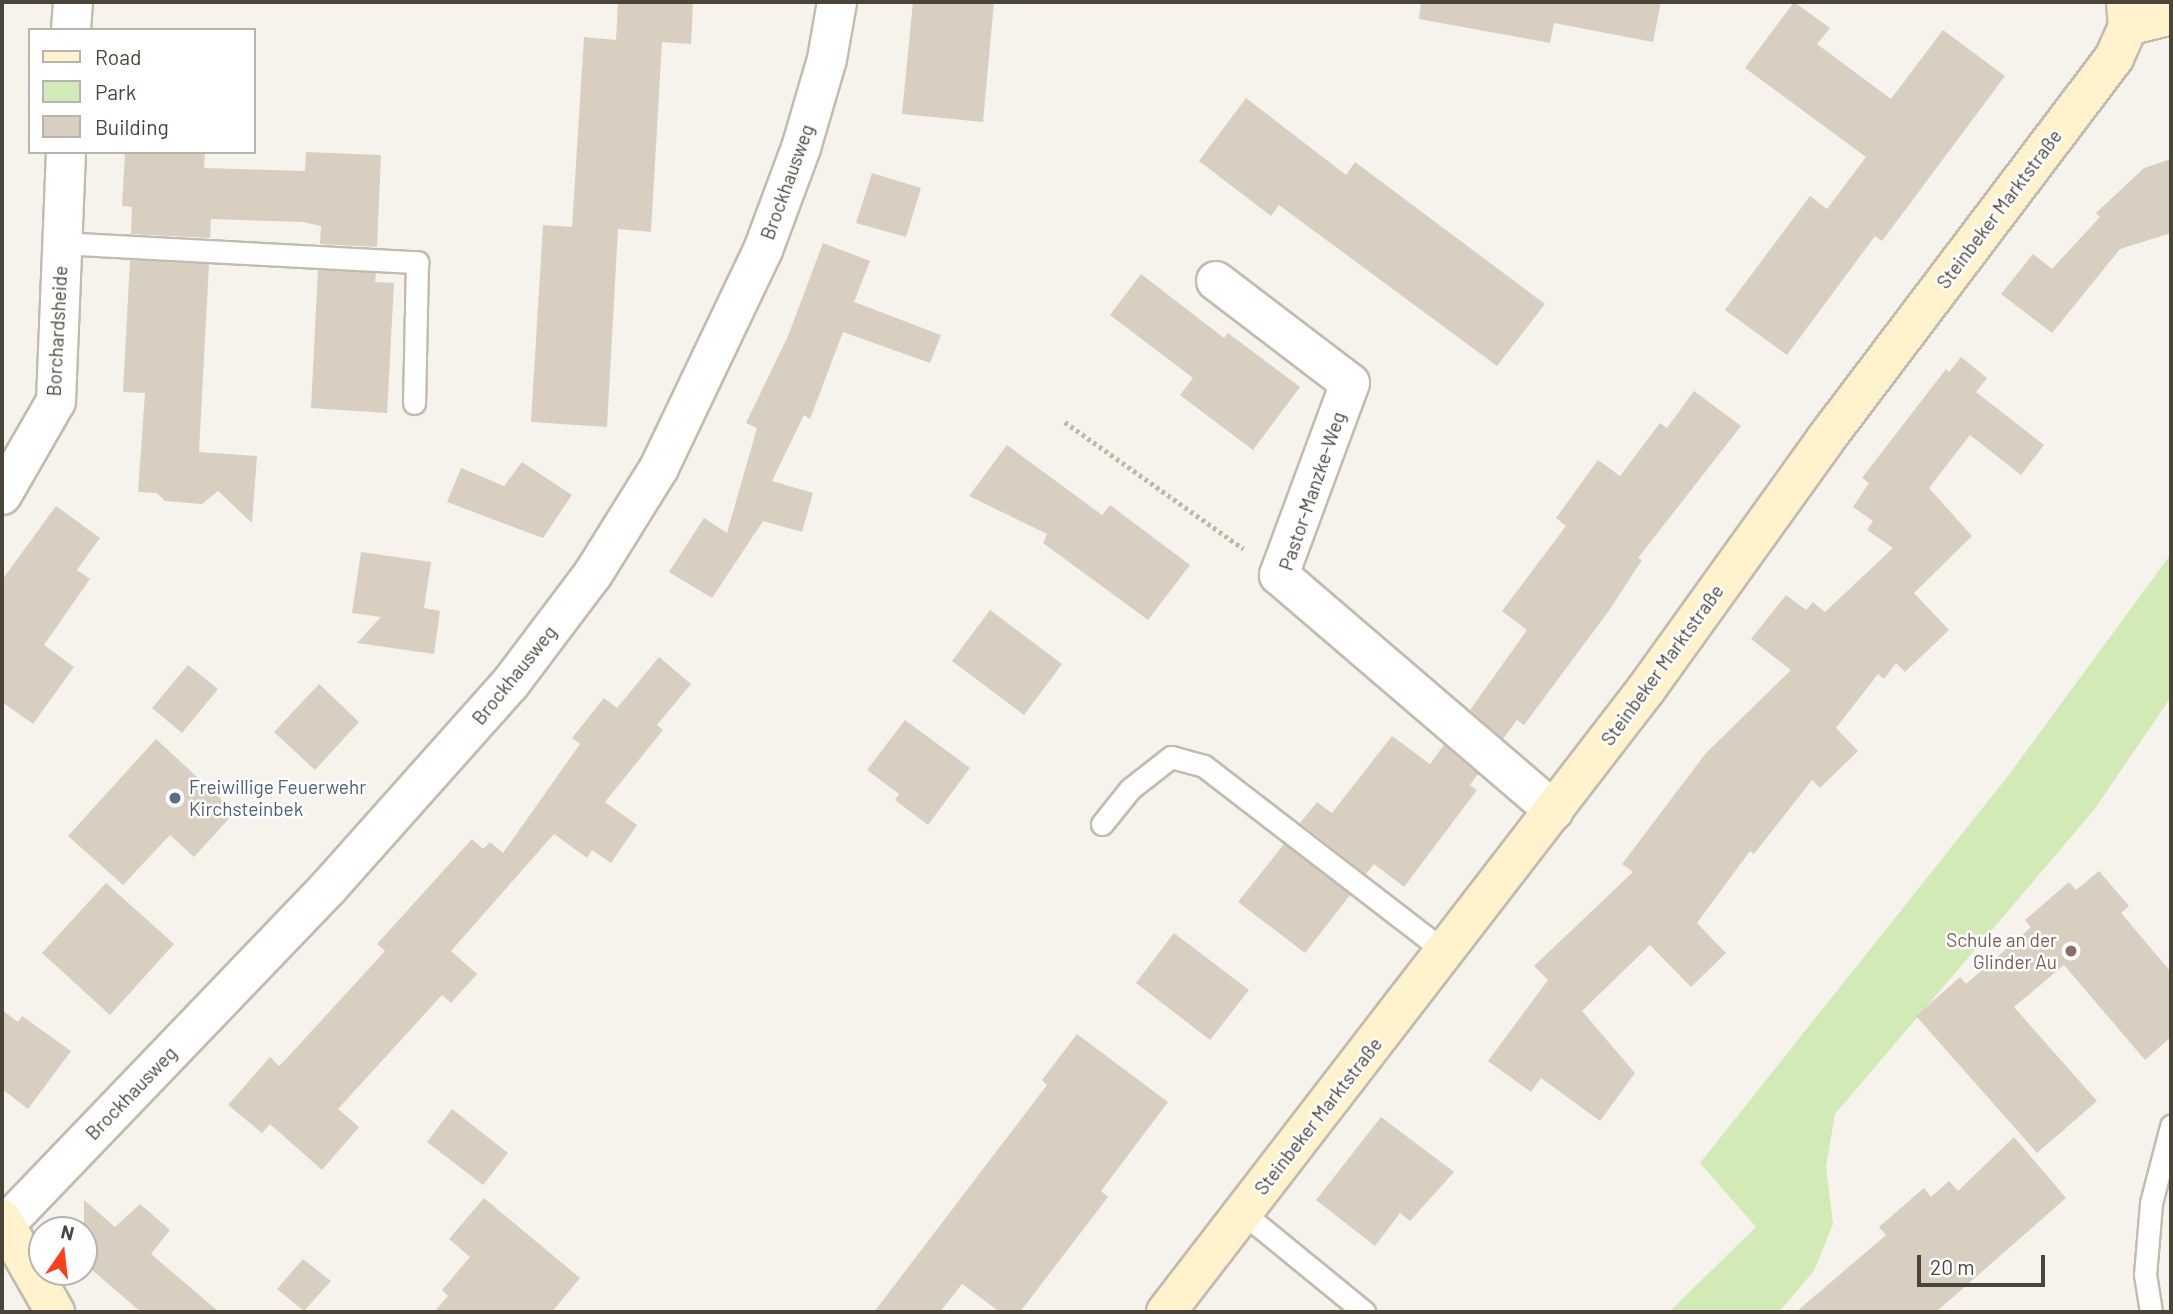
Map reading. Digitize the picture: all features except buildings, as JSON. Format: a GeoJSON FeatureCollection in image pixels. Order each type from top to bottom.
{"type":"FeatureCollection","features":[{"type":"Feature","properties":{"kind":"street"},"geometry":{"type":"LineString","coordinates":[[71,28],[73,2]]}},
{"type":"Feature","properties":{"kind":"street","name":"Brockhausweg"},"geometry":{"type":"LineString","coordinates":[[3,1224],[329,887],[510,684],[593,574],[659,468],[763,250],[801,148],[827,60],[837,2]]}},
{"type":"Feature","properties":{"kind":"street"},"geometry":{"type":"LineString","coordinates":[[2127,14],[2171,15]]}},
{"type":"Feature","properties":{"kind":"street","name":"Steinbeker Marktstraße"},"geometry":{"type":"LineString","coordinates":[[1166,1312],[1447,953],[1825,440],[2114,58],[2127,14]]}},
{"type":"Feature","properties":{"kind":"street","name":"Borchardsheide"},"geometry":{"type":"LineString","coordinates":[[2,495],[56,401],[65,154]]}},
{"type":"Feature","properties":{"kind":"street","name":"Pastor-Manzke-Weg"},"geometry":{"type":"LineString","coordinates":[[1216,281],[1350,383],[1279,575],[1554,811]]}},
{"type":"Feature","properties":{"kind":"street"},"geometry":{"type":"LineString","coordinates":[[3,1224],[55,1312]]}},
{"type":"Feature","properties":{"kind":"lane"},"geometry":{"type":"LineString","coordinates":[[61,243],[418,262],[414,403]]}},
{"type":"Feature","properties":{"kind":"lane"},"geometry":{"type":"LineString","coordinates":[[1102,824],[1130,789],[1171,757],[1204,765],[1447,953]]}},
{"type":"Feature","properties":{"kind":"lane"},"geometry":{"type":"LineString","coordinates":[[2151,1312],[2145,1275],[2151,1203],[2171,1126]]}},
{"type":"Feature","properties":{"kind":"lane"},"geometry":{"type":"LineString","coordinates":[[1242,1212],[1364,1312]]}},
{"type":"Feature","properties":{"kind":"path"},"geometry":{"type":"LineString","coordinates":[[1065,422],[1279,575]]}},
{"type":"Feature","properties":{"kind":"green space"},"geometry":{"type":"Polygon","coordinates":[[[2171,554],[2171,697],[2094,810],[1835,1114],[1826,1166],[1833,1224],[1814,1271],[1779,1312],[1669,1312],[1756,1227],[1700,1163],[2008,776],[2171,554]]]}},
{"type":"Feature","properties":{"kind":"place","name":"Freiwillige Feuerwehr Kirchsteinbek"},"geometry":{"type":"Point","coordinates":[175,798]}},
{"type":"Feature","properties":{"kind":"place","name":"Schule an der Glinder Au"},"geometry":{"type":"Point","coordinates":[2071,951]}}]}
